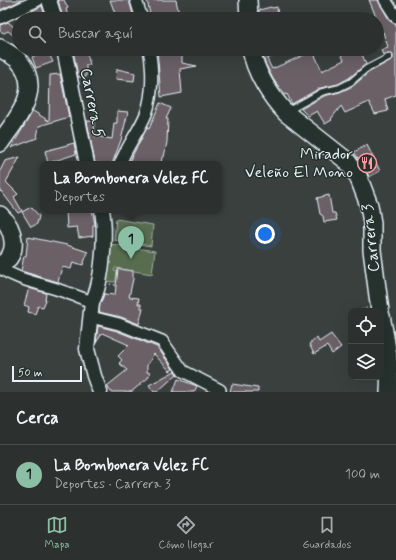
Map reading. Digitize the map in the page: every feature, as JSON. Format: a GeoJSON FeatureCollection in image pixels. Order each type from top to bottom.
{"type":"FeatureCollection","features":[{"type":"Feature","properties":{"kind":"main road"},"geometry":{"type":"LineString","coordinates":[[248,0],[249,12]]}},
{"type":"Feature","properties":{"kind":"main road"},"geometry":{"type":"LineString","coordinates":[[0,48],[19,62],[26,72],[29,84],[26,103],[0,143]]}},
{"type":"Feature","properties":{"kind":"main road","name":"Carrera 3"},"geometry":{"type":"LineString","coordinates":[[252,56],[263,80],[274,98],[286,112],[347,161],[358,176],[369,205],[372,223],[372,250],[380,308]]}},
{"type":"Feature","properties":{"kind":"main road"},"geometry":{"type":"LineString","coordinates":[[0,215],[10,227],[13,242],[9,258],[6,262],[0,265]]}},
{"type":"Feature","properties":{"kind":"main road","name":"Carrera 3"},"geometry":{"type":"LineString","coordinates":[[384,332],[387,349],[389,392]]}},
{"type":"Feature","properties":{"kind":"street"},"geometry":{"type":"LineString","coordinates":[[13,12],[38,0]]}},
{"type":"Feature","properties":{"kind":"street"},"geometry":{"type":"LineString","coordinates":[[49,0],[53,12]]}},
{"type":"Feature","properties":{"kind":"street"},"geometry":{"type":"LineString","coordinates":[[136,0],[140,12]]}},
{"type":"Feature","properties":{"kind":"street"},"geometry":{"type":"LineString","coordinates":[[385,0],[396,18]]}},
{"type":"Feature","properties":{"kind":"street"},"geometry":{"type":"LineString","coordinates":[[0,18],[12,12]]}},
{"type":"Feature","properties":{"kind":"street","name":"Carrera 5"},"geometry":{"type":"LineString","coordinates":[[65,56],[86,161]]}},
{"type":"Feature","properties":{"kind":"street"},"geometry":{"type":"LineString","coordinates":[[122,161],[146,113],[151,78],[149,56]]}},
{"type":"Feature","properties":{"kind":"street"},"geometry":{"type":"LineString","coordinates":[[100,392],[87,349],[92,302],[95,296],[101,269],[104,224],[102,213]]}},
{"type":"Feature","properties":{"kind":"street"},"geometry":{"type":"LineString","coordinates":[[0,268],[23,280],[92,302]]}},
{"type":"Feature","properties":{"kind":"street"},"geometry":{"type":"LineString","coordinates":[[91,317],[119,324],[162,341],[183,371],[220,390]]}},
{"type":"Feature","properties":{"kind":"lane"},"geometry":{"type":"LineString","coordinates":[[286,112],[322,92],[339,88],[351,82],[366,69],[389,57]]}},
{"type":"Feature","properties":{"kind":"green space"},"geometry":{"type":"Polygon","coordinates":[[[116,219],[153,225],[151,246],[114,240],[116,219]]]}},
{"type":"Feature","properties":{"kind":"green space"},"geometry":{"type":"Polygon","coordinates":[[[110,244],[155,251],[152,274],[115,268],[114,271],[117,271],[116,282],[104,281],[110,244]]]}},
{"type":"Feature","properties":{"kind":"building"},"geometry":{"type":"Polygon","coordinates":[[[0,0],[22,0],[0,10],[0,0]]]}},
{"type":"Feature","properties":{"kind":"building"},"geometry":{"type":"Polygon","coordinates":[[[58,0],[64,0],[68,8],[66,9],[67,12],[61,12],[58,0]]]}},
{"type":"Feature","properties":{"kind":"building"},"geometry":{"type":"Polygon","coordinates":[[[110,0],[129,0],[132,12],[114,12],[110,0]]]}},
{"type":"Feature","properties":{"kind":"building"},"geometry":{"type":"Polygon","coordinates":[[[147,0],[176,0],[179,12],[150,12],[147,0]]]}},
{"type":"Feature","properties":{"kind":"building"},"geometry":{"type":"Polygon","coordinates":[[[369,0],[378,0],[390,21],[396,25],[396,95],[385,99],[388,111],[375,114],[369,102],[345,113],[341,106],[331,119],[332,120],[325,124],[317,111],[308,116],[301,109],[324,96],[340,92],[353,86],[368,73],[393,59],[393,55],[391,53],[384,54],[384,49],[388,47],[384,35],[384,12],[374,12],[369,0]]]}},
{"type":"Feature","properties":{"kind":"building"},"geometry":{"type":"Polygon","coordinates":[[[42,6],[44,12],[32,12],[42,6]]]}},
{"type":"Feature","properties":{"kind":"building"},"geometry":{"type":"Polygon","coordinates":[[[277,7],[277,12],[259,12],[259,10],[277,7]]]}},
{"type":"Feature","properties":{"kind":"building"},"geometry":{"type":"Polygon","coordinates":[[[8,22],[12,25],[12,34],[8,31],[4,33],[0,31],[0,25],[8,22]]]}},
{"type":"Feature","properties":{"kind":"building"},"geometry":{"type":"Polygon","coordinates":[[[50,56],[53,62],[36,68],[32,57],[50,56]]]}},
{"type":"Feature","properties":{"kind":"building"},"geometry":{"type":"Polygon","coordinates":[[[74,56],[88,56],[90,65],[86,65],[86,77],[78,77],[74,56]]]}},
{"type":"Feature","properties":{"kind":"building"},"geometry":{"type":"Polygon","coordinates":[[[158,56],[182,56],[182,63],[197,66],[180,69],[182,93],[161,97],[158,56]]]}},
{"type":"Feature","properties":{"kind":"building"},"geometry":{"type":"Polygon","coordinates":[[[263,56],[273,56],[267,59],[272,69],[302,56],[315,56],[322,71],[344,60],[342,56],[363,56],[366,64],[349,78],[338,84],[320,88],[292,104],[287,94],[285,95],[273,79],[263,56]]]}},
{"type":"Feature","properties":{"kind":"building"},"geometry":{"type":"Polygon","coordinates":[[[117,69],[135,73],[134,81],[116,79],[117,69]]]}},
{"type":"Feature","properties":{"kind":"building"},"geometry":{"type":"Polygon","coordinates":[[[60,74],[69,117],[39,126],[37,138],[11,148],[33,111],[49,121],[50,75],[60,74]]]}},
{"type":"Feature","properties":{"kind":"building"},"geometry":{"type":"Polygon","coordinates":[[[160,103],[171,108],[166,119],[168,119],[167,142],[164,157],[162,157],[161,161],[130,161],[147,128],[149,129],[160,103]]]}},
{"type":"Feature","properties":{"kind":"building"},"geometry":{"type":"Polygon","coordinates":[[[117,111],[128,112],[121,140],[113,161],[95,161],[87,121],[94,121],[95,136],[112,139],[114,123],[117,123],[117,111]]]}},
{"type":"Feature","properties":{"kind":"building"},"geometry":{"type":"Polygon","coordinates":[[[74,143],[76,154],[54,161],[48,161],[45,151],[74,143]]]}},
{"type":"Feature","properties":{"kind":"building"},"geometry":{"type":"Polygon","coordinates":[[[367,145],[380,171],[369,177],[354,152],[367,145]]]}},
{"type":"Feature","properties":{"kind":"building"},"geometry":{"type":"Polygon","coordinates":[[[20,157],[6,182],[18,194],[14,197],[22,211],[18,213],[1,191],[0,192],[0,171],[5,161],[20,157]]]}},
{"type":"Feature","properties":{"kind":"building"},"geometry":{"type":"Polygon","coordinates":[[[329,195],[332,213],[335,213],[337,220],[324,222],[323,216],[320,214],[317,198],[329,195]]]}},
{"type":"Feature","properties":{"kind":"building"},"geometry":{"type":"Polygon","coordinates":[[[31,207],[39,216],[37,224],[31,227],[22,212],[31,207]]]}},
{"type":"Feature","properties":{"kind":"building"},"geometry":{"type":"Polygon","coordinates":[[[66,213],[93,213],[95,224],[93,225],[93,236],[79,238],[77,227],[67,228],[66,213]]]}},
{"type":"Feature","properties":{"kind":"building"},"geometry":{"type":"Polygon","coordinates":[[[28,237],[67,245],[88,252],[83,265],[73,262],[71,269],[62,267],[58,282],[21,271],[24,256],[26,256],[28,237]]]}},
{"type":"Feature","properties":{"kind":"building"},"geometry":{"type":"Polygon","coordinates":[[[118,269],[133,271],[133,279],[129,297],[139,298],[138,304],[141,304],[141,308],[143,308],[139,324],[121,317],[99,312],[104,294],[115,295],[118,269]]]}},
{"type":"Feature","properties":{"kind":"building"},"geometry":{"type":"Polygon","coordinates":[[[29,288],[46,293],[46,300],[43,307],[38,306],[35,314],[28,312],[29,307],[24,305],[29,288]]]}},
{"type":"Feature","properties":{"kind":"building"},"geometry":{"type":"Polygon","coordinates":[[[98,326],[117,331],[157,347],[173,369],[170,371],[154,354],[147,365],[147,372],[150,373],[148,378],[131,392],[111,392],[107,386],[127,370],[119,363],[122,360],[118,356],[129,345],[102,333],[96,343],[98,326]]]}},
{"type":"Feature","properties":{"kind":"building"},"geometry":{"type":"Polygon","coordinates":[[[331,334],[341,347],[332,354],[327,346],[314,354],[309,344],[317,338],[319,342],[331,334]]]}},
{"type":"Feature","properties":{"kind":"building"},"geometry":{"type":"Polygon","coordinates":[[[175,371],[177,374],[157,392],[154,392],[149,385],[175,371]]]}},
{"type":"Feature","properties":{"kind":"building"},"geometry":{"type":"Polygon","coordinates":[[[178,379],[197,386],[194,392],[173,392],[178,379]]]}},
{"type":"Feature","properties":{"kind":"building"},"geometry":{"type":"Polygon","coordinates":[[[232,384],[258,388],[258,392],[230,392],[232,384]]]}},
{"type":"Feature","properties":{"kind":"place","name":"Mirador Veleño El Mono"},"geometry":{"type":"Point","coordinates":[367,163]}},
{"type":"Feature","properties":{"kind":"place","name":"La Bombonera Velez FC"},"geometry":{"type":"Point","coordinates":[131,259]}}]}
